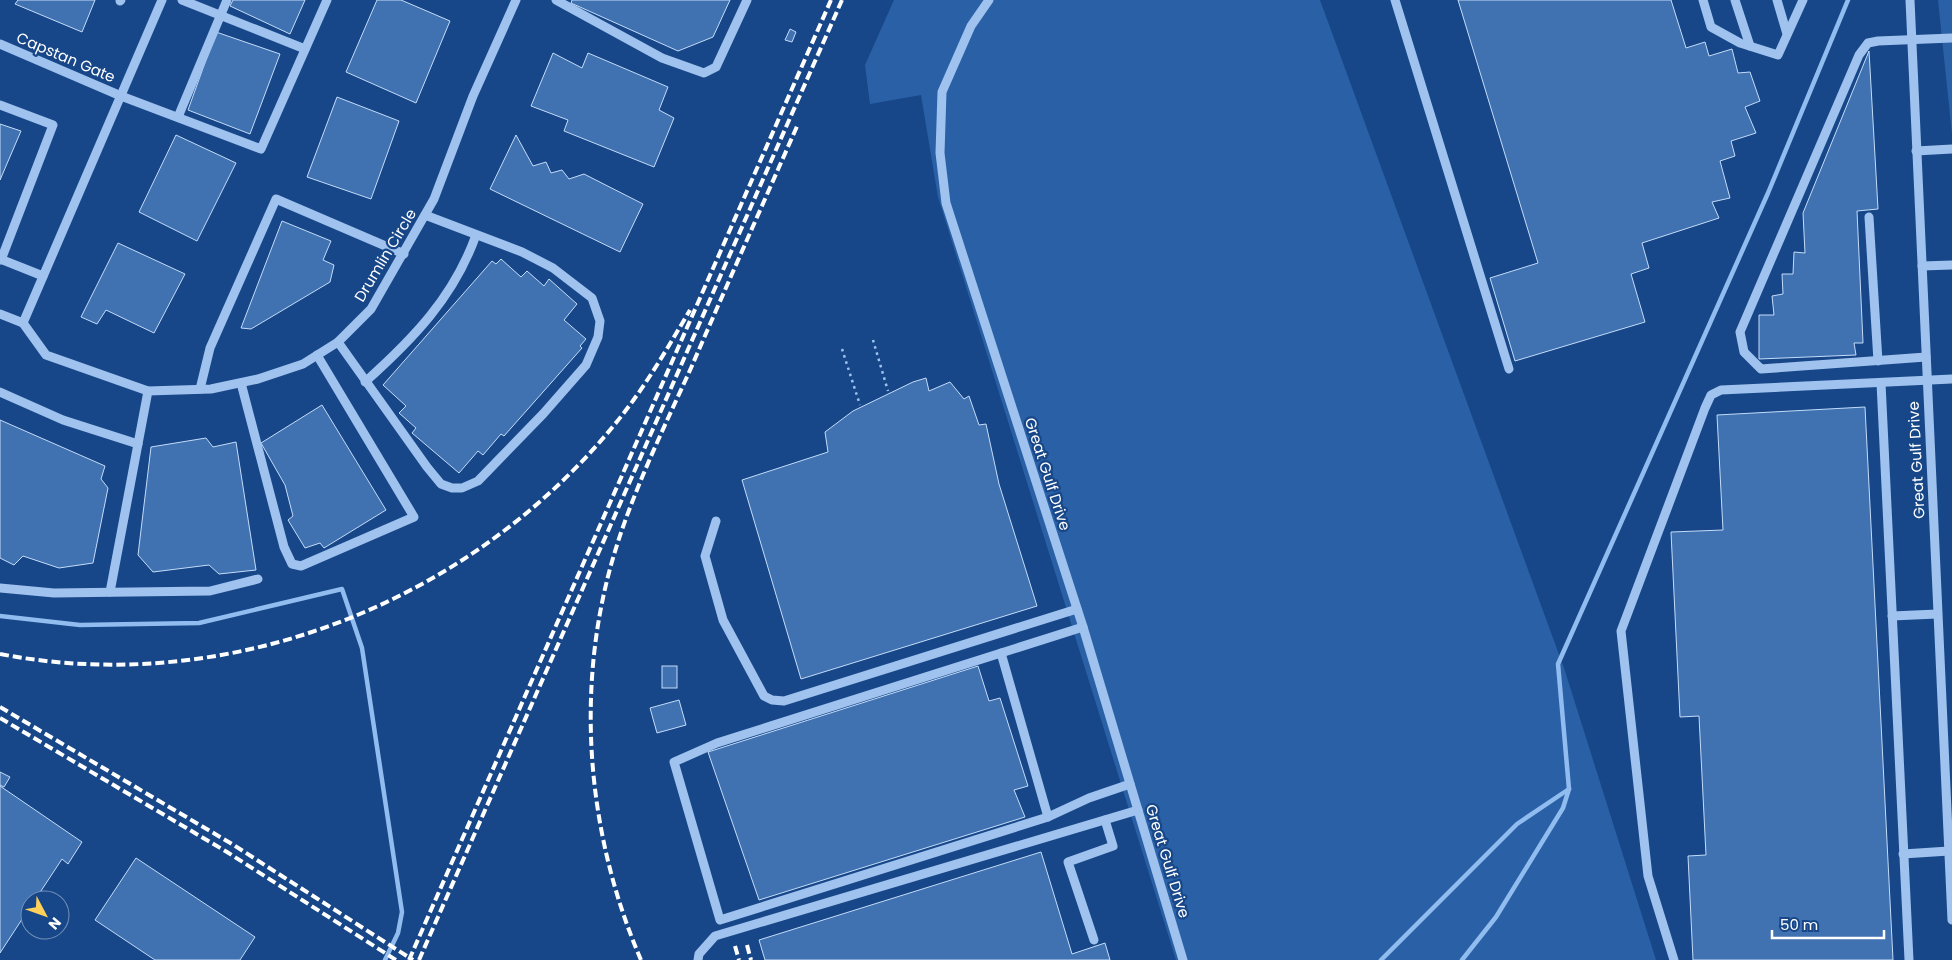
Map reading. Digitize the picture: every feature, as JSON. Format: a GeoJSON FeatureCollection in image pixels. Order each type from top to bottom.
{"type":"FeatureCollection","features":[{"type":"Feature","properties":{"kind":"street"},"geometry":{"type":"LineString","coordinates":[[0,314],[23,323],[162,0]]}},
{"type":"Feature","properties":{"kind":"street"},"geometry":{"type":"LineString","coordinates":[[182,0],[305,49],[327,0]]}},
{"type":"Feature","properties":{"kind":"street"},"geometry":{"type":"LineString","coordinates":[[178,117],[227,0]]}},
{"type":"Feature","properties":{"kind":"street","name":"Drumlin Circle"},"geometry":{"type":"LineString","coordinates":[[23,323],[46,355],[148,391],[200,389],[258,379],[303,364],[338,342],[371,310],[434,200],[473,96],[516,0]]}},
{"type":"Feature","properties":{"kind":"street"},"geometry":{"type":"LineString","coordinates":[[556,0],[662,58],[704,74],[716,67],[747,0]]}},
{"type":"Feature","properties":{"kind":"street","name":"Great Gulf Drive"},"geometry":{"type":"LineString","coordinates":[[989,0],[970,26],[942,92],[940,153],[946,202],[1083,627],[1183,960]]}},
{"type":"Feature","properties":{"kind":"street"},"geometry":{"type":"LineString","coordinates":[[1395,0],[1509,369]]}},
{"type":"Feature","properties":{"kind":"street"},"geometry":{"type":"LineString","coordinates":[[1704,0],[1711,27],[1750,46],[1778,54],[1803,0]]}},
{"type":"Feature","properties":{"kind":"street"},"geometry":{"type":"LineString","coordinates":[[1735,0],[1750,46]]}},
{"type":"Feature","properties":{"kind":"street"},"geometry":{"type":"LineString","coordinates":[[1777,0],[1787,34]]}},
{"type":"Feature","properties":{"kind":"street","name":"Great Gulf Drive"},"geometry":{"type":"LineString","coordinates":[[1910,0],[1952,920]]}},
{"type":"Feature","properties":{"kind":"street"},"geometry":{"type":"LineString","coordinates":[[1926,357],[1761,369],[1744,352],[1740,332],[1859,55],[1868,43],[1878,41],[1952,38]]}},
{"type":"Feature","properties":{"kind":"street","name":"Capstan Gate"},"geometry":{"type":"LineString","coordinates":[[0,44],[121,96],[260,148],[305,49]]}},
{"type":"Feature","properties":{"kind":"street"},"geometry":{"type":"LineString","coordinates":[[0,105],[53,125],[1,259],[43,276]]}},
{"type":"Feature","properties":{"kind":"street"},"geometry":{"type":"LineString","coordinates":[[1916,151],[1952,148]]}},
{"type":"Feature","properties":{"kind":"street"},"geometry":{"type":"LineString","coordinates":[[200,389],[210,348],[276,198],[404,254]]}},
{"type":"Feature","properties":{"kind":"street"},"geometry":{"type":"LineString","coordinates":[[338,342],[365,382],[441,484],[452,488],[462,488],[478,480],[543,414],[586,365],[598,337],[600,321],[592,298],[554,268],[522,252],[426,215]]}},
{"type":"Feature","properties":{"kind":"street"},"geometry":{"type":"LineString","coordinates":[[1868,217],[1878,361]]}},
{"type":"Feature","properties":{"kind":"street"},"geometry":{"type":"LineString","coordinates":[[365,382],[398,353],[445,296],[463,270],[476,235]]}},
{"type":"Feature","properties":{"kind":"street"},"geometry":{"type":"LineString","coordinates":[[1922,266],[1952,265]]}},
{"type":"Feature","properties":{"kind":"street"},"geometry":{"type":"LineString","coordinates":[[241,383],[284,547],[292,564],[301,566],[414,517],[317,355]]}},
{"type":"Feature","properties":{"kind":"street"},"geometry":{"type":"LineString","coordinates":[[1674,960],[1648,876],[1621,631],[1711,396],[1721,390],[1952,379]]}},
{"type":"Feature","properties":{"kind":"street"},"geometry":{"type":"LineString","coordinates":[[1880,383],[1908,960]]}},
{"type":"Feature","properties":{"kind":"street"},"geometry":{"type":"LineString","coordinates":[[110,592],[148,391]]}},
{"type":"Feature","properties":{"kind":"street"},"geometry":{"type":"LineString","coordinates":[[0,392],[64,420],[138,444]]}},
{"type":"Feature","properties":{"kind":"street"},"geometry":{"type":"LineString","coordinates":[[716,521],[705,556],[723,620],[754,680],[764,696],[772,700],[784,701],[1077,608]]}},
{"type":"Feature","properties":{"kind":"street"},"geometry":{"type":"LineString","coordinates":[[0,588],[54,593],[210,591],[258,579]]}},
{"type":"Feature","properties":{"kind":"street"},"geometry":{"type":"LineString","coordinates":[[1892,616],[1937,614]]}},
{"type":"Feature","properties":{"kind":"street"},"geometry":{"type":"LineString","coordinates":[[1083,627],[717,743],[674,762],[720,920],[1048,817],[1089,798],[1130,784]]}},
{"type":"Feature","properties":{"kind":"street"},"geometry":{"type":"LineString","coordinates":[[1001,653],[1048,817]]}},
{"type":"Feature","properties":{"kind":"street"},"geometry":{"type":"LineString","coordinates":[[698,960],[699,954],[716,936],[1138,810]]}},
{"type":"Feature","properties":{"kind":"street"},"geometry":{"type":"LineString","coordinates":[[1094,940],[1068,862],[1113,846],[1105,820]]}},
{"type":"Feature","properties":{"kind":"street"},"geometry":{"type":"LineString","coordinates":[[1903,854],[1949,851]]}},
{"type":"Feature","properties":{"kind":"path"},"geometry":{"type":"LineString","coordinates":[[874,340],[888,390]]}},
{"type":"Feature","properties":{"kind":"path"},"geometry":{"type":"LineString","coordinates":[[842,349],[860,405]]}},
{"type":"Feature","properties":{"kind":"shaded area"},"geometry":{"type":"Polygon","coordinates":[[[894,0],[1320,0],[1565,671],[1656,960],[1176,960],[938,197],[921,95],[870,104],[865,65],[894,0]]]}},
{"type":"Feature","properties":{"kind":"shaded area"},"geometry":{"type":"Polygon","coordinates":[[[1938,0],[1952,0],[1952,134],[1938,0]]]}},
{"type":"Feature","properties":{"kind":"building"},"geometry":{"type":"Polygon","coordinates":[[[18,0],[95,0],[82,32],[15,4],[18,0]]]}},
{"type":"Feature","properties":{"kind":"building"},"geometry":{"type":"Polygon","coordinates":[[[233,0],[305,0],[290,34],[230,6],[233,0]]]}},
{"type":"Feature","properties":{"kind":"building"},"geometry":{"type":"Polygon","coordinates":[[[377,0],[401,0],[450,21],[416,103],[346,72],[377,0]]]}},
{"type":"Feature","properties":{"kind":"building"},"geometry":{"type":"Polygon","coordinates":[[[572,0],[730,0],[713,37],[678,51],[571,3],[572,0]]]}},
{"type":"Feature","properties":{"kind":"building"},"geometry":{"type":"Polygon","coordinates":[[[1458,0],[1671,0],[1686,48],[1705,42],[1709,56],[1732,49],[1738,73],[1750,72],[1760,101],[1745,107],[1756,133],[1731,141],[1735,156],[1720,161],[1730,198],[1712,202],[1719,218],[1642,243],[1649,268],[1631,274],[1645,322],[1515,361],[1490,278],[1538,263],[1458,0]]]}},
{"type":"Feature","properties":{"kind":"building"},"geometry":{"type":"Polygon","coordinates":[[[790,29],[796,32],[792,42],[785,40],[790,29]]]}},
{"type":"Feature","properties":{"kind":"building"},"geometry":{"type":"Polygon","coordinates":[[[216,32],[280,54],[250,134],[188,110],[216,32]]]}},
{"type":"Feature","properties":{"kind":"building"},"geometry":{"type":"Polygon","coordinates":[[[1869,51],[1878,209],[1857,211],[1863,343],[1854,343],[1856,355],[1759,359],[1759,315],[1774,315],[1772,296],[1783,294],[1782,274],[1793,274],[1794,252],[1805,253],[1803,213],[1869,51]]]}},
{"type":"Feature","properties":{"kind":"building"},"geometry":{"type":"Polygon","coordinates":[[[553,53],[582,68],[588,53],[668,87],[659,110],[674,118],[654,167],[564,131],[568,120],[531,106],[553,53]]]}},
{"type":"Feature","properties":{"kind":"building"},"geometry":{"type":"Polygon","coordinates":[[[337,97],[399,121],[371,199],[307,177],[337,97]]]}},
{"type":"Feature","properties":{"kind":"building"},"geometry":{"type":"Polygon","coordinates":[[[0,124],[21,131],[0,180],[0,124]]]}},
{"type":"Feature","properties":{"kind":"building"},"geometry":{"type":"Polygon","coordinates":[[[176,135],[236,163],[197,241],[139,212],[176,135]]]}},
{"type":"Feature","properties":{"kind":"building"},"geometry":{"type":"Polygon","coordinates":[[[516,135],[533,166],[546,162],[551,173],[562,170],[569,179],[584,174],[643,204],[620,252],[490,189],[516,135]]]}},
{"type":"Feature","properties":{"kind":"building"},"geometry":{"type":"Polygon","coordinates":[[[282,221],[331,241],[323,260],[334,265],[330,282],[251,329],[241,328],[282,221]]]}},
{"type":"Feature","properties":{"kind":"building"},"geometry":{"type":"Polygon","coordinates":[[[118,243],[185,274],[154,333],[106,310],[97,324],[81,317],[118,243]]]}},
{"type":"Feature","properties":{"kind":"building"},"geometry":{"type":"Polygon","coordinates":[[[501,259],[521,277],[527,271],[544,286],[549,279],[577,304],[564,320],[586,339],[580,346],[582,348],[504,436],[501,434],[483,455],[478,451],[459,473],[412,433],[416,428],[399,413],[406,406],[383,385],[492,261],[496,264],[501,259]]]}},
{"type":"Feature","properties":{"kind":"building"},"geometry":{"type":"Polygon","coordinates":[[[926,378],[929,391],[950,382],[964,399],[969,396],[979,425],[986,424],[999,484],[1037,606],[801,679],[742,480],[828,452],[825,432],[853,411],[913,382],[926,378]]]}},
{"type":"Feature","properties":{"kind":"building"},"geometry":{"type":"Polygon","coordinates":[[[322,405],[386,510],[324,548],[320,543],[305,548],[288,520],[293,516],[285,485],[261,443],[322,405]]]}},
{"type":"Feature","properties":{"kind":"building"},"geometry":{"type":"Polygon","coordinates":[[[1865,407],[1893,960],[1693,960],[1688,856],[1706,855],[1699,716],[1680,717],[1671,532],[1723,530],[1717,415],[1865,407]]]}},
{"type":"Feature","properties":{"kind":"building"},"geometry":{"type":"Polygon","coordinates":[[[0,420],[105,466],[101,479],[108,488],[93,563],[59,568],[23,556],[14,565],[0,558],[0,420]]]}},
{"type":"Feature","properties":{"kind":"building"},"geometry":{"type":"Polygon","coordinates":[[[206,438],[213,447],[236,442],[256,570],[219,574],[209,565],[153,572],[138,555],[151,447],[206,438]]]}},
{"type":"Feature","properties":{"kind":"building"},"geometry":{"type":"Polygon","coordinates":[[[662,666],[677,666],[677,688],[662,688],[662,666]]]}},
{"type":"Feature","properties":{"kind":"building"},"geometry":{"type":"Polygon","coordinates":[[[978,666],[989,701],[1000,698],[1028,786],[1014,790],[1025,817],[759,900],[708,752],[978,666]]]}},
{"type":"Feature","properties":{"kind":"building"},"geometry":{"type":"Polygon","coordinates":[[[679,700],[686,725],[657,733],[650,708],[679,700]]]}},
{"type":"Feature","properties":{"kind":"building"},"geometry":{"type":"Polygon","coordinates":[[[0,772],[10,777],[4,787],[0,785],[0,772]]]}},
{"type":"Feature","properties":{"kind":"building"},"geometry":{"type":"Polygon","coordinates":[[[0,786],[82,842],[68,864],[62,859],[42,890],[20,890],[20,922],[0,953],[0,786]]]}},
{"type":"Feature","properties":{"kind":"building"},"geometry":{"type":"Polygon","coordinates":[[[1041,852],[1072,954],[1105,943],[1110,960],[765,960],[759,940],[1041,852]]]}},
{"type":"Feature","properties":{"kind":"building"},"geometry":{"type":"Polygon","coordinates":[[[136,858],[255,937],[240,960],[155,960],[95,920],[136,858]]]}},
{"type":"Feature","properties":{"kind":"waterway"},"geometry":{"type":"LineString","coordinates":[[1462,960],[1496,917],[1563,808],[1569,789],[1558,664],[1768,193],[1848,0]]}},
{"type":"Feature","properties":{"kind":"waterway"},"geometry":{"type":"LineString","coordinates":[[0,616],[80,625],[199,623],[342,589],[362,648],[402,912],[398,933],[385,960]]}},
{"type":"Feature","properties":{"kind":"waterway"},"geometry":{"type":"LineString","coordinates":[[1381,960],[1517,824],[1569,789]]}},
{"type":"Feature","properties":{"kind":"railway"},"geometry":{"type":"LineString","coordinates":[[409,960],[831,0]]}},
{"type":"Feature","properties":{"kind":"railway"},"geometry":{"type":"LineString","coordinates":[[419,960],[842,0]]}},
{"type":"Feature","properties":{"kind":"railway"},"geometry":{"type":"LineString","coordinates":[[641,960],[623,913],[609,865],[599,815],[593,765],[591,715],[593,664],[600,614],[611,565],[637,490],[798,124]]}},
{"type":"Feature","properties":{"kind":"railway"},"geometry":{"type":"LineString","coordinates":[[0,654],[86,664],[172,662],[256,648],[338,623],[416,587],[489,542],[556,487],[626,411],[690,310]]}},
{"type":"Feature","properties":{"kind":"railway"},"geometry":{"type":"LineString","coordinates":[[0,707],[232,844],[413,960]]}},
{"type":"Feature","properties":{"kind":"railway"},"geometry":{"type":"LineString","coordinates":[[0,718],[227,852],[396,960]]}},
{"type":"Feature","properties":{"kind":"railway"},"geometry":{"type":"LineString","coordinates":[[747,945],[751,960]]}},
{"type":"Feature","properties":{"kind":"railway"},"geometry":{"type":"LineString","coordinates":[[735,946],[739,960]]}}]}
